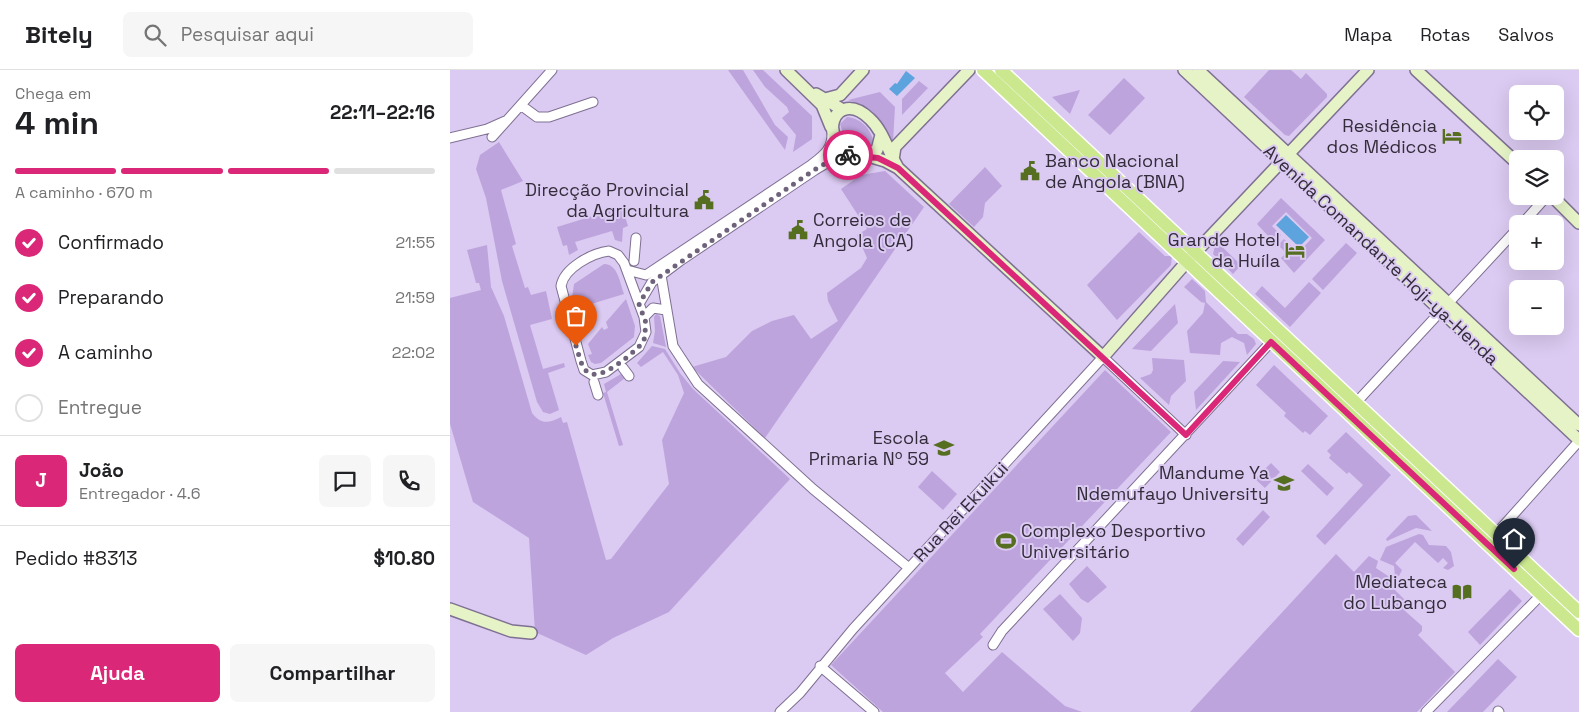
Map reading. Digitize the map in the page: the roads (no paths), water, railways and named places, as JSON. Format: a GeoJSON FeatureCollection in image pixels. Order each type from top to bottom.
{"type":"FeatureCollection","features":[{"type":"Feature","properties":{"kind":"main road"},"geometry":{"type":"LineString","coordinates":[[983,70],[1579,630]]}},
{"type":"Feature","properties":{"kind":"main road"},"geometry":{"type":"LineString","coordinates":[[1001,70],[1579,612]]}},
{"type":"Feature","properties":{"kind":"street"},"geometry":{"type":"LineString","coordinates":[[492,137],[522,106],[552,70]]}},
{"type":"Feature","properties":{"kind":"street"},"geometry":{"type":"LineString","coordinates":[[786,70],[822,105],[831,129],[843,147],[862,156],[877,150],[881,135]]}},
{"type":"Feature","properties":{"kind":"street"},"geometry":{"type":"LineString","coordinates":[[825,99],[840,95],[863,70]]}},
{"type":"Feature","properties":{"kind":"street"},"geometry":{"type":"LineString","coordinates":[[895,164],[896,147],[969,70]]}},
{"type":"Feature","properties":{"kind":"street","name":"Avenida Comandante Hoji-ya-Henda"},"geometry":{"type":"LineString","coordinates":[[1184,70],[1285,158],[1444,307],[1579,440]]}},
{"type":"Feature","properties":{"kind":"street","name":"Avenida Comandante Hoji-ya-Henda"},"geometry":{"type":"LineString","coordinates":[[1198,70],[1285,158]]}},
{"type":"Feature","properties":{"kind":"street"},"geometry":{"type":"LineString","coordinates":[[1103,357],[1186,262],[1368,70]]}},
{"type":"Feature","properties":{"kind":"street"},"geometry":{"type":"LineString","coordinates":[[1416,70],[1509,156]]}},
{"type":"Feature","properties":{"kind":"street"},"geometry":{"type":"LineString","coordinates":[[799,82],[843,110]]}},
{"type":"Feature","properties":{"kind":"street"},"geometry":{"type":"LineString","coordinates":[[840,95],[843,110]]}},
{"type":"Feature","properties":{"kind":"street"},"geometry":{"type":"LineString","coordinates":[[522,106],[537,117],[549,117],[593,102]]}},
{"type":"Feature","properties":{"kind":"street"},"geometry":{"type":"LineString","coordinates":[[627,270],[646,275],[811,164],[829,150],[832,144],[831,129],[834,117],[849,108],[861,112],[874,124],[895,164],[1186,435]]}},
{"type":"Feature","properties":{"kind":"street"},"geometry":{"type":"LineString","coordinates":[[450,138],[487,129],[510,119]]}},
{"type":"Feature","properties":{"kind":"street"},"geometry":{"type":"LineString","coordinates":[[639,304],[649,286],[660,275],[814,170],[842,154],[862,156],[895,164]]}},
{"type":"Feature","properties":{"kind":"street"},"geometry":{"type":"LineString","coordinates":[[1530,215],[1539,205]]}},
{"type":"Feature","properties":{"kind":"street"},"geometry":{"type":"LineString","coordinates":[[1561,205],[1579,223]]}},
{"type":"Feature","properties":{"kind":"street"},"geometry":{"type":"LineString","coordinates":[[634,261],[636,238]]}},
{"type":"Feature","properties":{"kind":"street"},"geometry":{"type":"LineString","coordinates":[[1346,412],[1509,238]]}},
{"type":"Feature","properties":{"kind":"street"},"geometry":{"type":"LineString","coordinates":[[609,251],[618,255],[627,270],[639,304],[644,317],[646,332],[644,341],[638,348],[601,374],[592,375],[584,370],[563,299],[562,280],[570,269],[602,252],[609,251]]}},
{"type":"Feature","properties":{"kind":"street"},"geometry":{"type":"LineString","coordinates":[[660,275],[673,346],[698,384],[813,489],[909,568]]}},
{"type":"Feature","properties":{"kind":"street","name":"Avenida Comandante Hoji-ya-Henda"},"geometry":{"type":"LineString","coordinates":[[1444,307],[1579,424]]}},
{"type":"Feature","properties":{"kind":"street"},"geometry":{"type":"LineString","coordinates":[[644,317],[653,308],[666,310]]}},
{"type":"Feature","properties":{"kind":"street"},"geometry":{"type":"LineString","coordinates":[[993,645],[1002,631],[1271,342]]}},
{"type":"Feature","properties":{"kind":"street","name":"Rua Rei Ekuikui"},"geometry":{"type":"LineString","coordinates":[[780,712],[1103,357]]}},
{"type":"Feature","properties":{"kind":"street"},"geometry":{"type":"LineString","coordinates":[[594,382],[598,394]]}},
{"type":"Feature","properties":{"kind":"street"},"geometry":{"type":"LineString","coordinates":[[1496,534],[1579,440]]}},
{"type":"Feature","properties":{"kind":"street"},"geometry":{"type":"LineString","coordinates":[[1426,712],[1541,595]]}},
{"type":"Feature","properties":{"kind":"street"},"geometry":{"type":"LineString","coordinates":[[450,609],[511,631],[531,633]]}},
{"type":"Feature","properties":{"kind":"street"},"geometry":{"type":"LineString","coordinates":[[820,666],[874,712]]}},
{"type":"Feature","properties":{"kind":"water"},"geometry":{"type":"Polygon","coordinates":[[[906,71],[915,78],[897,96],[889,89],[895,83],[897,84],[906,71]]]}},
{"type":"Feature","properties":{"kind":"water"},"geometry":{"type":"Polygon","coordinates":[[[1286,215],[1309,237],[1299,247],[1276,225],[1286,215]]]}},
{"type":"Feature","properties":{"kind":"place","name":"Residência dos Médicos"},"geometry":{"type":"Point","coordinates":[1452,136]}},
{"type":"Feature","properties":{"kind":"place","name":"Banco Nacional de Angola (BNA)"},"geometry":{"type":"Point","coordinates":[1030,171]}},
{"type":"Feature","properties":{"kind":"place","name":"Direcção Provincial da Agricultura"},"geometry":{"type":"Point","coordinates":[704,200]}},
{"type":"Feature","properties":{"kind":"place","name":"Correios de Angola (CA)"},"geometry":{"type":"Point","coordinates":[798,230]}},
{"type":"Feature","properties":{"kind":"place","name":"Grande Hotel da Huíla"},"geometry":{"type":"Point","coordinates":[1295,250]}},
{"type":"Feature","properties":{"kind":"place","name":"Escola Primaria Nº 59"},"geometry":{"type":"Point","coordinates":[944,448]}},
{"type":"Feature","properties":{"kind":"place","name":"Mandume Ya Ndemufayo University"},"geometry":{"type":"Point","coordinates":[1284,483]}},
{"type":"Feature","properties":{"kind":"place","name":"Complexo Desportivo Universitário"},"geometry":{"type":"Point","coordinates":[1006,541]}},
{"type":"Feature","properties":{"kind":"place","name":"Mediateca do Lubango"},"geometry":{"type":"Point","coordinates":[1462,592]}}]}
